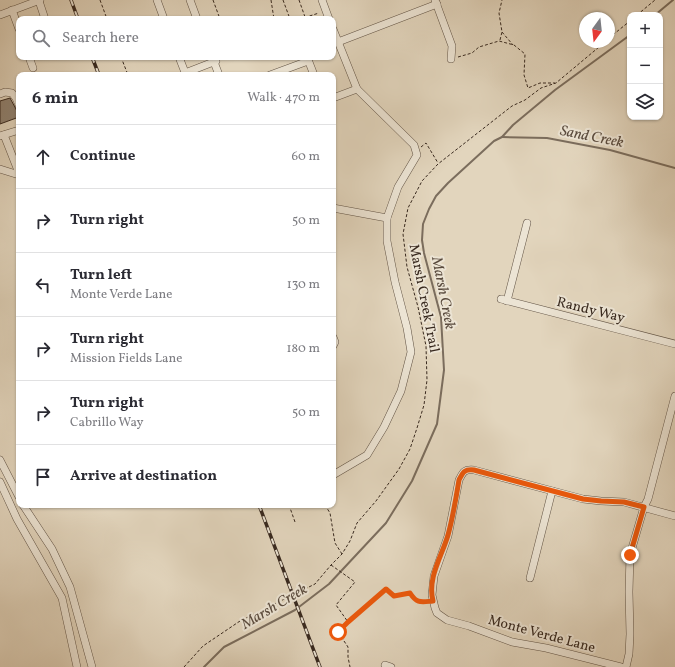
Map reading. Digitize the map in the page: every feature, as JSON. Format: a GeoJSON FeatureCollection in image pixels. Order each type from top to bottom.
{"type":"FeatureCollection","features":[{"type":"Feature","properties":{"kind":"street"},"geometry":{"type":"LineString","coordinates":[[0,15],[39,0],[44,16]]}},
{"type":"Feature","properties":{"kind":"street"},"geometry":{"type":"LineString","coordinates":[[157,0],[163,16]]}},
{"type":"Feature","properties":{"kind":"street"},"geometry":{"type":"LineString","coordinates":[[190,0],[196,16]]}},
{"type":"Feature","properties":{"kind":"street"},"geometry":{"type":"LineString","coordinates":[[322,0],[328,16]]}},
{"type":"Feature","properties":{"kind":"street"},"geometry":{"type":"LineString","coordinates":[[338,42],[436,2],[452,46],[452,59]]}},
{"type":"Feature","properties":{"kind":"street"},"geometry":{"type":"LineString","coordinates":[[12,10],[16,21]]}},
{"type":"Feature","properties":{"kind":"street"},"geometry":{"type":"LineString","coordinates":[[336,37],[357,89],[414,145],[417,155],[398,187],[387,218],[387,241],[411,352],[401,391],[384,428],[367,455],[336,474]]}},
{"type":"Feature","properties":{"kind":"street"},"geometry":{"type":"LineString","coordinates":[[30,60],[33,68]]}},
{"type":"Feature","properties":{"kind":"street"},"geometry":{"type":"LineString","coordinates":[[180,60],[184,72]]}},
{"type":"Feature","properties":{"kind":"street"},"geometry":{"type":"LineString","coordinates":[[277,72],[305,60]]}},
{"type":"Feature","properties":{"kind":"street"},"geometry":{"type":"LineString","coordinates":[[307,60],[313,72]]}},
{"type":"Feature","properties":{"kind":"street"},"geometry":{"type":"LineString","coordinates":[[190,72],[215,61],[219,72]]}},
{"type":"Feature","properties":{"kind":"street"},"geometry":{"type":"LineString","coordinates":[[336,97],[357,89]]}},
{"type":"Feature","properties":{"kind":"street"},"geometry":{"type":"LineString","coordinates":[[0,94],[5,92],[12,93],[16,98]]}},
{"type":"Feature","properties":{"kind":"street"},"geometry":{"type":"LineString","coordinates":[[16,131],[2,136],[16,167]]}},
{"type":"Feature","properties":{"kind":"street"},"geometry":{"type":"LineString","coordinates":[[0,169],[16,173]]}},
{"type":"Feature","properties":{"kind":"street"},"geometry":{"type":"LineString","coordinates":[[336,209],[387,218]]}},
{"type":"Feature","properties":{"kind":"street","name":"Randy Way"},"geometry":{"type":"LineString","coordinates":[[528,223],[504,300],[675,344]]}},
{"type":"Feature","properties":{"kind":"street"},"geometry":{"type":"LineString","coordinates":[[626,667],[629,654],[630,634],[630,555],[644,507],[648,500],[675,396]]}},
{"type":"Feature","properties":{"kind":"street"},"geometry":{"type":"LineString","coordinates":[[0,460],[16,491]]}},
{"type":"Feature","properties":{"kind":"street"},"geometry":{"type":"LineString","coordinates":[[433,601],[432,595],[434,576],[448,536],[459,480],[463,472],[468,469],[583,499],[624,502],[675,516]]}},
{"type":"Feature","properties":{"kind":"street"},"geometry":{"type":"LineString","coordinates":[[0,482],[17,519],[62,598],[77,667]]}},
{"type":"Feature","properties":{"kind":"street"},"geometry":{"type":"LineString","coordinates":[[530,578],[552,491]]}},
{"type":"Feature","properties":{"kind":"street"},"geometry":{"type":"LineString","coordinates":[[25,508],[52,549],[70,587],[92,667]]}},
{"type":"Feature","properties":{"kind":"street","name":"Monte Verde Lane"},"geometry":{"type":"LineString","coordinates":[[433,601],[434,608],[437,613],[446,620],[469,626],[512,642],[546,648],[621,667]]}},
{"type":"Feature","properties":{"kind":"path"},"geometry":{"type":"LineString","coordinates":[[100,0],[106,16]]}},
{"type":"Feature","properties":{"kind":"path"},"geometry":{"type":"LineString","coordinates":[[213,0],[219,16]]}},
{"type":"Feature","properties":{"kind":"path"},"geometry":{"type":"LineString","coordinates":[[271,0],[274,16]]}},
{"type":"Feature","properties":{"kind":"path"},"geometry":{"type":"LineString","coordinates":[[282,0],[289,16]]}},
{"type":"Feature","properties":{"kind":"path"},"geometry":{"type":"LineString","coordinates":[[299,0],[304,16]]}},
{"type":"Feature","properties":{"kind":"path"},"geometry":{"type":"LineString","coordinates":[[499,41],[502,32],[499,13],[502,0]]}},
{"type":"Feature","properties":{"kind":"path"},"geometry":{"type":"LineString","coordinates":[[641,12],[655,0]]}},
{"type":"Feature","properties":{"kind":"path"},"geometry":{"type":"LineString","coordinates":[[310,16],[326,10]]}},
{"type":"Feature","properties":{"kind":"path"},"geometry":{"type":"LineString","coordinates":[[615,33],[627,23]]}},
{"type":"Feature","properties":{"kind":"path"},"geometry":{"type":"LineString","coordinates":[[502,32],[525,54],[524,75],[528,88],[540,83],[556,83]]}},
{"type":"Feature","properties":{"kind":"path"},"geometry":{"type":"LineString","coordinates":[[452,59],[472,53],[479,47],[499,41],[514,45]]}},
{"type":"Feature","properties":{"kind":"path","name":"Marsh Creek Trail"},"geometry":{"type":"LineString","coordinates":[[184,667],[203,646],[240,621],[315,584],[342,554],[350,541],[357,523],[381,495],[399,469],[410,449],[418,428],[424,405],[427,380],[426,346],[418,307],[407,267],[403,234],[408,208],[422,182],[438,164],[512,106],[525,100],[541,88],[556,83],[598,48]]}},
{"type":"Feature","properties":{"kind":"path"},"geometry":{"type":"LineString","coordinates":[[122,60],[127,72]]}},
{"type":"Feature","properties":{"kind":"path"},"geometry":{"type":"LineString","coordinates":[[416,150],[426,143],[438,164]]}},
{"type":"Feature","properties":{"kind":"path"},"geometry":{"type":"LineString","coordinates":[[290,508],[295,522]]}},
{"type":"Feature","properties":{"kind":"path"},"geometry":{"type":"LineString","coordinates":[[327,508],[330,513],[335,543],[342,554]]}},
{"type":"Feature","properties":{"kind":"path"},"geometry":{"type":"LineString","coordinates":[[331,565],[355,582],[336,604],[348,622]]}},
{"type":"Feature","properties":{"kind":"path"},"geometry":{"type":"LineString","coordinates":[[350,667],[348,647],[338,632],[386,589],[394,596],[410,593],[413,598],[420,603],[433,601]]}},
{"type":"Feature","properties":{"kind":"building"},"geometry":{"type":"Polygon","coordinates":[[[10,98],[16,109],[16,118],[0,124],[0,101],[10,98]]]}},
{"type":"Feature","properties":{"kind":"waterway","name":"Marsh Creek"},"geometry":{"type":"LineString","coordinates":[[659,12],[673,0]]}},
{"type":"Feature","properties":{"kind":"waterway","name":"Marsh Creek"},"geometry":{"type":"LineString","coordinates":[[204,667],[224,647],[295,610],[329,584],[386,523],[412,481],[437,424],[444,370],[441,317],[422,240],[423,224],[429,209],[436,196],[448,183],[494,141],[502,137],[513,125],[555,90],[627,37]]}},
{"type":"Feature","properties":{"kind":"waterway","name":"Sand Creek"},"geometry":{"type":"LineString","coordinates":[[502,137],[547,138],[610,150],[675,168]]}},
{"type":"Feature","properties":{"kind":"railway"},"geometry":{"type":"LineString","coordinates":[[71,0],[77,16]]}},
{"type":"Feature","properties":{"kind":"railway"},"geometry":{"type":"LineString","coordinates":[[93,60],[98,72]]}},
{"type":"Feature","properties":{"kind":"railway"},"geometry":{"type":"LineString","coordinates":[[260,508],[320,667]]}},
{"type":"Feature","properties":{"kind":"route"},"geometry":{"type":"LineString","coordinates":[[338,632],[386,589],[394,596],[410,593],[413,598],[420,603],[433,601],[432,595],[434,576],[448,536],[459,480],[463,472],[468,469],[583,499],[624,502],[644,507],[630,555]]}}]}
